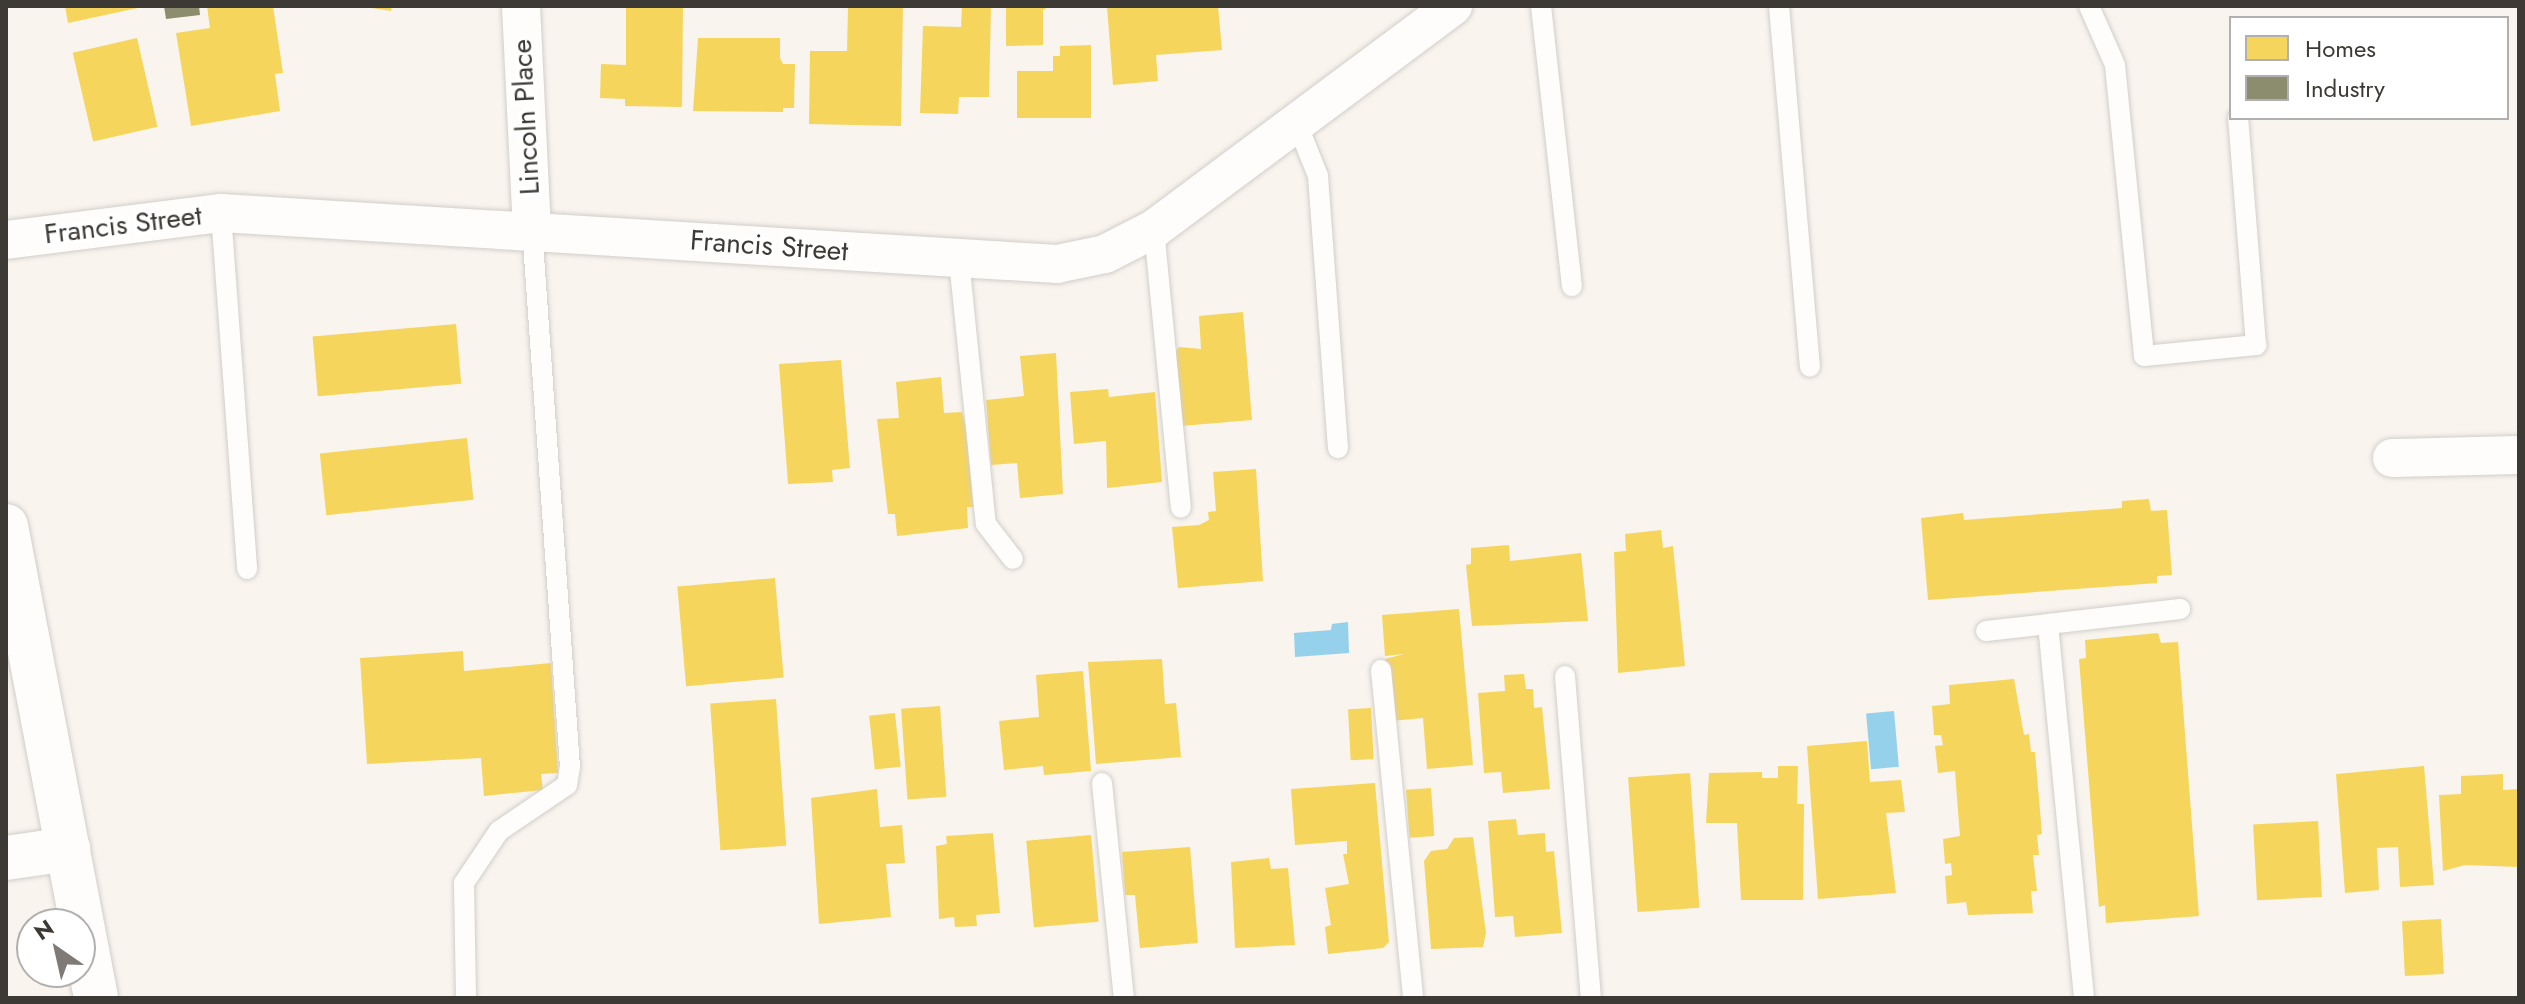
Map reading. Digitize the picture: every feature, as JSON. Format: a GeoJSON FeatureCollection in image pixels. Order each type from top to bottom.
{"type":"FeatureCollection","features":[{"type":"Feature","properties":{"kind":"main road"},"geometry":{"type":"LineString","coordinates":[[6,526],[96,998]]}},
{"type":"Feature","properties":{"kind":"main road"},"geometry":{"type":"LineString","coordinates":[[6,858],[68,849]]}},
{"type":"Feature","properties":{"kind":"street","name":"Lincoln Place"},"geometry":{"type":"LineString","coordinates":[[521,6],[532,228]]}},
{"type":"Feature","properties":{"kind":"street","name":"Francis Street"},"geometry":{"type":"LineString","coordinates":[[6,240],[221,213],[532,228],[959,260],[1057,264],[1105,254],[1154,229],[1453,6]]}},
{"type":"Feature","properties":{"kind":"street"},"geometry":{"type":"LineString","coordinates":[[2392,458],[2519,455]]}},
{"type":"Feature","properties":{"kind":"lane"},"geometry":{"type":"LineString","coordinates":[[1541,6],[1572,286]]}},
{"type":"Feature","properties":{"kind":"lane"},"geometry":{"type":"LineString","coordinates":[[1779,6],[1810,367]]}},
{"type":"Feature","properties":{"kind":"lane"},"geometry":{"type":"LineString","coordinates":[[2089,6],[2115,65],[2144,356],[2256,345],[2238,120]]}},
{"type":"Feature","properties":{"kind":"lane"},"geometry":{"type":"LineString","coordinates":[[1296,121],[1318,176],[1338,448]]}},
{"type":"Feature","properties":{"kind":"lane"},"geometry":{"type":"LineString","coordinates":[[221,213],[247,569]]}},
{"type":"Feature","properties":{"kind":"lane"},"geometry":{"type":"LineString","coordinates":[[466,998],[464,883],[499,831],[567,785],[570,767],[532,228]]}},
{"type":"Feature","properties":{"kind":"lane"},"geometry":{"type":"LineString","coordinates":[[1154,229],[1181,508]]}},
{"type":"Feature","properties":{"kind":"lane"},"geometry":{"type":"LineString","coordinates":[[959,260],[986,524],[1013,559]]}},
{"type":"Feature","properties":{"kind":"lane"},"geometry":{"type":"LineString","coordinates":[[1986,631],[2180,609]]}},
{"type":"Feature","properties":{"kind":"lane"},"geometry":{"type":"LineString","coordinates":[[2048,624],[2084,998]]}},
{"type":"Feature","properties":{"kind":"lane"},"geometry":{"type":"LineString","coordinates":[[1381,670],[1413,998]]}},
{"type":"Feature","properties":{"kind":"lane"},"geometry":{"type":"LineString","coordinates":[[1565,676],[1591,998]]}},
{"type":"Feature","properties":{"kind":"lane"},"geometry":{"type":"LineString","coordinates":[[1102,783],[1124,998]]}},
{"type":"Feature","properties":{"kind":"water"},"geometry":{"type":"Polygon","coordinates":[[[1348,622],[1349,653],[1295,657],[1294,633],[1331,630],[1332,624],[1348,622]]]}},
{"type":"Feature","properties":{"kind":"water"},"geometry":{"type":"Polygon","coordinates":[[[1894,711],[1899,767],[1871,769],[1866,713],[1894,711]]]}},
{"type":"Feature","properties":{"kind":"building: Homes"},"geometry":{"type":"Polygon","coordinates":[[[65,6],[142,6],[142,7],[68,23],[65,6]]]}},
{"type":"Feature","properties":{"kind":"building: Homes"},"geometry":{"type":"Polygon","coordinates":[[[207,6],[273,6],[283,73],[275,74],[280,111],[191,126],[176,33],[210,28],[207,6]]]}},
{"type":"Feature","properties":{"kind":"building: Homes"},"geometry":{"type":"Polygon","coordinates":[[[359,6],[392,6],[391,11],[359,6]]]}},
{"type":"Feature","properties":{"kind":"building: Homes"},"geometry":{"type":"Polygon","coordinates":[[[626,6],[683,6],[682,107],[625,106],[625,99],[600,98],[601,64],[626,65],[626,6]]]}},
{"type":"Feature","properties":{"kind":"building: Homes"},"geometry":{"type":"Polygon","coordinates":[[[848,6],[903,6],[901,126],[809,124],[810,51],[847,51],[848,6]]]}},
{"type":"Feature","properties":{"kind":"building: Homes"},"geometry":{"type":"Polygon","coordinates":[[[962,6],[991,6],[989,97],[959,97],[958,114],[920,113],[923,26],[961,27],[962,6]]]}},
{"type":"Feature","properties":{"kind":"building: Homes"},"geometry":{"type":"Polygon","coordinates":[[[1006,6],[1050,6],[1043,10],[1043,45],[1006,46],[1006,6]]]}},
{"type":"Feature","properties":{"kind":"building: Homes"},"geometry":{"type":"Polygon","coordinates":[[[1107,6],[1218,6],[1222,50],[1156,55],[1158,81],[1113,85],[1107,6]]]}},
{"type":"Feature","properties":{"kind":"building: Homes"},"geometry":{"type":"Polygon","coordinates":[[[137,38],[157,127],[93,142],[73,53],[137,38]]]}},
{"type":"Feature","properties":{"kind":"building: Homes"},"geometry":{"type":"Polygon","coordinates":[[[698,38],[780,38],[783,64],[795,64],[794,108],[783,108],[783,112],[693,111],[698,38]]]}},
{"type":"Feature","properties":{"kind":"building: Homes"},"geometry":{"type":"Polygon","coordinates":[[[1091,45],[1091,118],[1017,118],[1017,71],[1053,71],[1053,56],[1060,56],[1060,46],[1091,45]]]}},
{"type":"Feature","properties":{"kind":"building: Homes"},"geometry":{"type":"Polygon","coordinates":[[[1243,312],[1252,420],[1181,426],[1171,356],[1179,347],[1201,349],[1199,316],[1243,312]]]}},
{"type":"Feature","properties":{"kind":"building: Homes"},"geometry":{"type":"Polygon","coordinates":[[[456,324],[461,384],[318,396],[313,337],[456,324]]]}},
{"type":"Feature","properties":{"kind":"building: Homes"},"geometry":{"type":"Polygon","coordinates":[[[1056,353],[1063,494],[1020,498],[1017,463],[991,465],[986,400],[1024,396],[1020,356],[1056,353]]]}},
{"type":"Feature","properties":{"kind":"building: Homes"},"geometry":{"type":"Polygon","coordinates":[[[841,360],[850,468],[832,470],[833,482],[788,484],[779,364],[841,360]]]}},
{"type":"Feature","properties":{"kind":"building: Homes"},"geometry":{"type":"Polygon","coordinates":[[[941,377],[944,413],[962,412],[967,432],[973,507],[967,507],[968,528],[897,536],[895,514],[888,514],[877,419],[899,418],[896,382],[941,377]]]}},
{"type":"Feature","properties":{"kind":"building: Homes"},"geometry":{"type":"Polygon","coordinates":[[[1108,389],[1109,397],[1155,392],[1162,482],[1107,488],[1106,441],[1074,444],[1070,392],[1108,389]]]}},
{"type":"Feature","properties":{"kind":"building: Homes"},"geometry":{"type":"Polygon","coordinates":[[[467,438],[473,500],[326,515],[320,453],[467,438]]]}},
{"type":"Feature","properties":{"kind":"building: Homes"},"geometry":{"type":"Polygon","coordinates":[[[1256,469],[1263,581],[1178,588],[1172,527],[1199,525],[1209,520],[1208,512],[1216,511],[1213,472],[1256,469]]]}},
{"type":"Feature","properties":{"kind":"building: Homes"},"geometry":{"type":"Polygon","coordinates":[[[2149,499],[2151,511],[2167,510],[2172,575],[2157,576],[2157,583],[1928,600],[1921,518],[1963,513],[1964,520],[2122,508],[2122,501],[2149,499]]]}},
{"type":"Feature","properties":{"kind":"building: Homes"},"geometry":{"type":"Polygon","coordinates":[[[1661,530],[1663,548],[1673,546],[1685,666],[1618,673],[1614,552],[1626,551],[1625,534],[1661,530]]]}},
{"type":"Feature","properties":{"kind":"building: Homes"},"geometry":{"type":"Polygon","coordinates":[[[1509,545],[1510,561],[1581,553],[1588,621],[1472,626],[1466,565],[1471,564],[1471,548],[1509,545]]]}},
{"type":"Feature","properties":{"kind":"building: Homes"},"geometry":{"type":"Polygon","coordinates":[[[775,578],[784,678],[686,686],[677,587],[775,578]]]}},
{"type":"Feature","properties":{"kind":"building: Homes"},"geometry":{"type":"Polygon","coordinates":[[[1459,609],[1473,765],[1427,769],[1423,718],[1391,721],[1385,659],[1404,654],[1385,656],[1382,615],[1459,609]]]}},
{"type":"Feature","properties":{"kind":"building: Homes"},"geometry":{"type":"Polygon","coordinates":[[[2158,633],[2161,643],[2178,642],[2199,916],[2106,923],[2105,905],[2099,907],[2079,659],[2086,658],[2085,640],[2158,633]]]}},
{"type":"Feature","properties":{"kind":"building: Homes"},"geometry":{"type":"Polygon","coordinates":[[[463,651],[464,671],[551,663],[558,773],[541,774],[543,790],[484,796],[481,758],[367,764],[360,658],[463,651]]]}},
{"type":"Feature","properties":{"kind":"building: Homes"},"geometry":{"type":"Polygon","coordinates":[[[1162,659],[1165,704],[1176,703],[1181,757],[1096,764],[1088,662],[1162,659]]]}},
{"type":"Feature","properties":{"kind":"building: Homes"},"geometry":{"type":"Polygon","coordinates":[[[1083,671],[1091,771],[1044,775],[1043,766],[1004,770],[999,721],[1039,717],[1036,675],[1083,671]]]}},
{"type":"Feature","properties":{"kind":"building: Homes"},"geometry":{"type":"Polygon","coordinates":[[[1524,674],[1526,689],[1533,689],[1534,708],[1542,707],[1550,789],[1503,793],[1501,772],[1484,773],[1478,693],[1505,691],[1504,675],[1524,674]]]}},
{"type":"Feature","properties":{"kind":"building: Homes"},"geometry":{"type":"Polygon","coordinates":[[[2014,679],[2024,735],[2029,734],[2031,752],[2035,752],[2042,834],[2037,835],[2039,855],[2033,855],[2037,891],[2031,891],[2033,913],[1968,915],[1966,902],[1947,904],[1945,876],[1952,875],[1951,863],[1945,864],[1943,839],[1960,836],[1955,771],[1938,773],[1935,746],[1943,745],[1941,735],[1934,735],[1932,706],[1950,704],[1949,685],[2014,679]]]}},
{"type":"Feature","properties":{"kind":"building: Homes"},"geometry":{"type":"Polygon","coordinates":[[[776,699],[786,846],[720,850],[710,704],[776,699]]]}},
{"type":"Feature","properties":{"kind":"building: Homes"},"geometry":{"type":"Polygon","coordinates":[[[940,706],[946,797],[907,799],[901,709],[940,706]]]}},
{"type":"Feature","properties":{"kind":"building: Homes"},"geometry":{"type":"Polygon","coordinates":[[[1371,708],[1374,759],[1351,760],[1348,709],[1371,708]]]}},
{"type":"Feature","properties":{"kind":"building: Homes"},"geometry":{"type":"Polygon","coordinates":[[[895,713],[901,767],[875,769],[869,716],[895,713]]]}},
{"type":"Feature","properties":{"kind":"building: Homes"},"geometry":{"type":"Polygon","coordinates":[[[1867,741],[1870,782],[1901,780],[1905,812],[1886,813],[1896,893],[1818,899],[1807,746],[1867,741]]]}},
{"type":"Feature","properties":{"kind":"building: Homes"},"geometry":{"type":"Polygon","coordinates":[[[1778,766],[1798,766],[1797,804],[1804,804],[1803,900],[1741,900],[1737,823],[1706,823],[1709,773],[1762,772],[1762,778],[1778,778],[1778,766]]]}},
{"type":"Feature","properties":{"kind":"building: Homes"},"geometry":{"type":"Polygon","coordinates":[[[2424,766],[2434,885],[2400,887],[2398,847],[2377,848],[2379,890],[2345,893],[2336,774],[2424,766]]]}},
{"type":"Feature","properties":{"kind":"building: Homes"},"geometry":{"type":"Polygon","coordinates":[[[1690,773],[1699,908],[1638,912],[1628,777],[1690,773]]]}},
{"type":"Feature","properties":{"kind":"building: Homes"},"geometry":{"type":"Polygon","coordinates":[[[2503,774],[2503,790],[2519,789],[2519,867],[2465,865],[2443,871],[2439,795],[2461,794],[2461,776],[2503,774]]]}},
{"type":"Feature","properties":{"kind":"building: Homes"},"geometry":{"type":"Polygon","coordinates":[[[1375,783],[1389,942],[1383,948],[1328,954],[1325,927],[1331,925],[1325,888],[1349,884],[1343,854],[1347,854],[1347,841],[1295,845],[1291,789],[1375,783]]]}},
{"type":"Feature","properties":{"kind":"building: Homes"},"geometry":{"type":"Polygon","coordinates":[[[1431,788],[1434,836],[1409,838],[1406,790],[1431,788]]]}},
{"type":"Feature","properties":{"kind":"building: Homes"},"geometry":{"type":"Polygon","coordinates":[[[877,789],[880,827],[902,825],[905,863],[886,864],[891,917],[819,924],[811,798],[877,789]]]}},
{"type":"Feature","properties":{"kind":"building: Homes"},"geometry":{"type":"Polygon","coordinates":[[[1516,819],[1518,835],[1545,833],[1546,852],[1554,851],[1562,933],[1515,937],[1513,916],[1495,917],[1488,821],[1516,819]]]}},
{"type":"Feature","properties":{"kind":"building: Homes"},"geometry":{"type":"Polygon","coordinates":[[[2318,821],[2322,897],[2257,900],[2253,824],[2318,821]]]}},
{"type":"Feature","properties":{"kind":"building: Homes"},"geometry":{"type":"Polygon","coordinates":[[[993,833],[1000,913],[976,915],[977,926],[955,927],[954,917],[939,919],[936,846],[947,844],[946,836],[993,833]]]}},
{"type":"Feature","properties":{"kind":"building: Homes"},"geometry":{"type":"Polygon","coordinates":[[[1091,835],[1099,922],[1034,927],[1026,841],[1091,835]]]}},
{"type":"Feature","properties":{"kind":"building: Homes"},"geometry":{"type":"Polygon","coordinates":[[[1473,837],[1486,933],[1483,947],[1431,949],[1424,861],[1431,851],[1447,849],[1454,838],[1473,837]]]}},
{"type":"Feature","properties":{"kind":"building: Homes"},"geometry":{"type":"Polygon","coordinates":[[[1190,847],[1198,943],[1140,948],[1135,895],[1125,895],[1122,852],[1190,847]]]}},
{"type":"Feature","properties":{"kind":"building: Homes"},"geometry":{"type":"Polygon","coordinates":[[[1269,858],[1271,869],[1288,868],[1295,945],[1235,948],[1231,862],[1269,858]]]}},
{"type":"Feature","properties":{"kind":"building: Homes"},"geometry":{"type":"Polygon","coordinates":[[[2441,919],[2444,974],[2405,976],[2402,921],[2441,919]]]}},
{"type":"Feature","properties":{"kind":"building: Industry"},"geometry":{"type":"Polygon","coordinates":[[[164,6],[199,6],[200,15],[166,19],[164,6]]]}}]}
